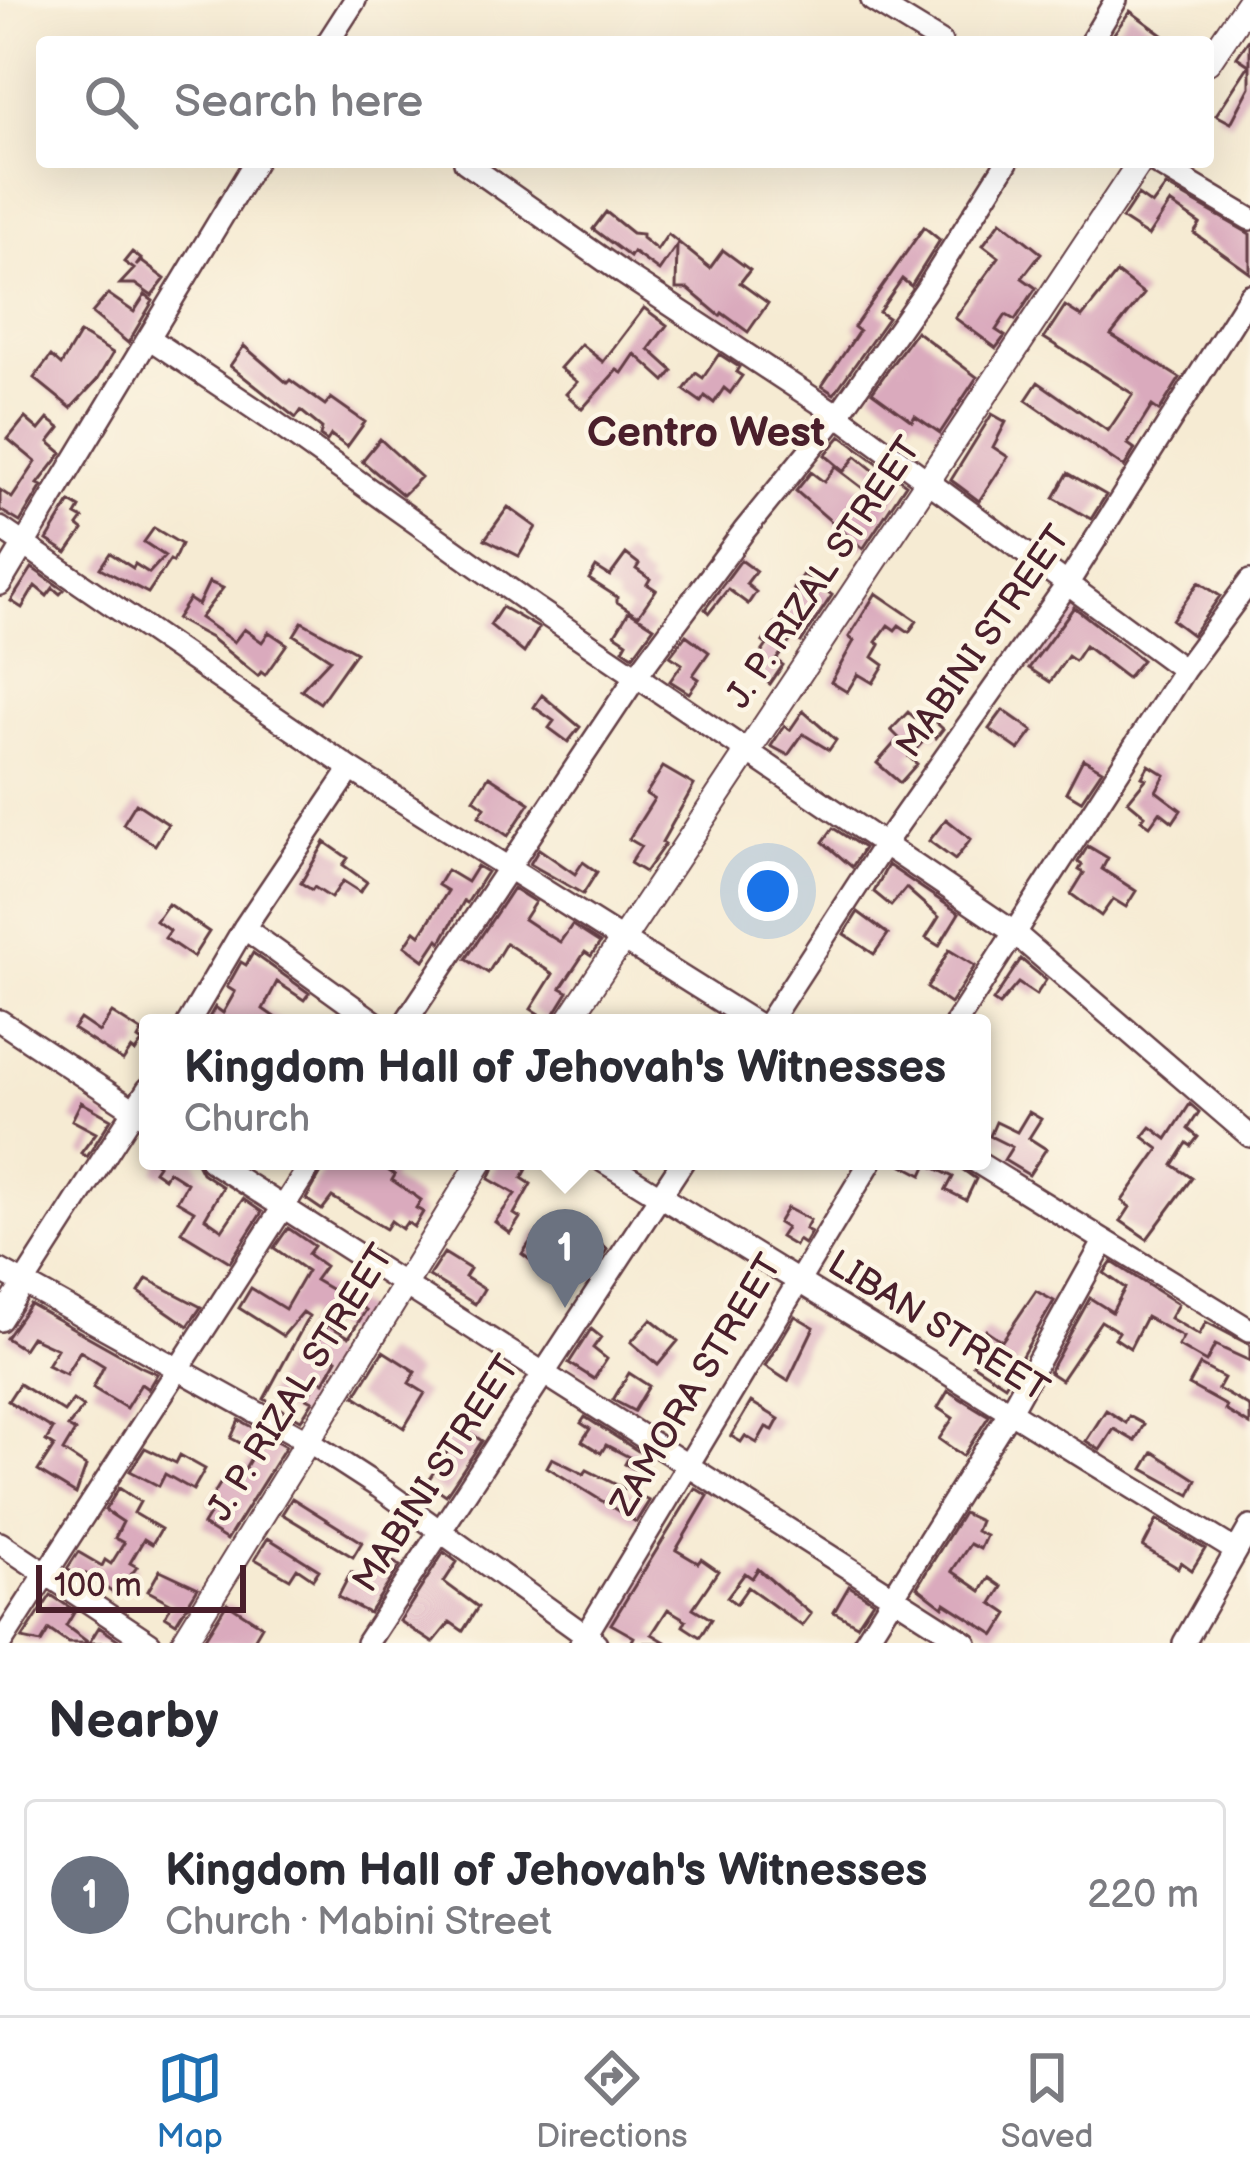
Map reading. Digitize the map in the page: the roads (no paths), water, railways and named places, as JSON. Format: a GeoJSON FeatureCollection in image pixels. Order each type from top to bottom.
{"type":"FeatureCollection","features":[{"type":"Feature","properties":{"kind":"main road"},"geometry":{"type":"LineString","coordinates":[[1214,53],[1250,0]]}},
{"type":"Feature","properties":{"kind":"main road","name":"J. P. RIZAL STREET"},"geometry":{"type":"LineString","coordinates":[[573,1014],[1136,168]]}},
{"type":"Feature","properties":{"kind":"main road","name":"J. P. RIZAL STREET"},"geometry":{"type":"LineString","coordinates":[[183,1643],[475,1170]]}},
{"type":"Feature","properties":{"kind":"street"},"geometry":{"type":"LineString","coordinates":[[332,36],[355,0]]}},
{"type":"Feature","properties":{"kind":"street"},"geometry":{"type":"LineString","coordinates":[[872,0],[931,36]]}},
{"type":"Feature","properties":{"kind":"street"},"geometry":{"type":"LineString","coordinates":[[1094,36],[1115,0]]}},
{"type":"Feature","properties":{"kind":"street"},"geometry":{"type":"LineString","coordinates":[[0,584],[251,168]]}},
{"type":"Feature","properties":{"kind":"street"},"geometry":{"type":"LineString","coordinates":[[474,168],[838,415],[1184,670]]}},
{"type":"Feature","properties":{"kind":"street"},"geometry":{"type":"LineString","coordinates":[[410,1014],[638,674],[744,530],[838,415],[926,290],[1003,168]]}},
{"type":"Feature","properties":{"kind":"street"},"geometry":{"type":"LineString","coordinates":[[1164,168],[1250,219]]}},
{"type":"Feature","properties":{"kind":"street","name":"MABINI STREET"},"geometry":{"type":"LineString","coordinates":[[774,1014],[885,843],[1066,586],[1250,295]]}},
{"type":"Feature","properties":{"kind":"street"},"geometry":{"type":"LineString","coordinates":[[149,338],[1012,932],[1250,1136]]}},
{"type":"Feature","properties":{"kind":"street"},"geometry":{"type":"LineString","coordinates":[[0,528],[351,769],[741,1014]]}},
{"type":"Feature","properties":{"kind":"street"},"geometry":{"type":"LineString","coordinates":[[962,1014],[1184,670],[1250,581]]}},
{"type":"Feature","properties":{"kind":"street"},"geometry":{"type":"LineString","coordinates":[[193,1014],[244,928],[351,769]]}},
{"type":"Feature","properties":{"kind":"street"},"geometry":{"type":"LineString","coordinates":[[244,928],[363,1014]]}},
{"type":"Feature","properties":{"kind":"street"},"geometry":{"type":"LineString","coordinates":[[0,1021],[139,1113]]}},
{"type":"Feature","properties":{"kind":"street"},"geometry":{"type":"LineString","coordinates":[[0,1320],[139,1119]]}},
{"type":"Feature","properties":{"kind":"street"},"geometry":{"type":"LineString","coordinates":[[225,1170],[966,1643]]}},
{"type":"Feature","properties":{"kind":"street"},"geometry":{"type":"LineString","coordinates":[[2,1643],[307,1170]]}},
{"type":"Feature","properties":{"kind":"street","name":"LIBAN STREET"},"geometry":{"type":"LineString","coordinates":[[618,1170],[1236,1551]]}},
{"type":"Feature","properties":{"kind":"street","name":"MABINI STREET"},"geometry":{"type":"LineString","coordinates":[[367,1643],[678,1170]]}},
{"type":"Feature","properties":{"kind":"street","name":"ZAMORA STREET"},"geometry":{"type":"LineString","coordinates":[[587,1641],[687,1462],[866,1170]]}},
{"type":"Feature","properties":{"kind":"street"},"geometry":{"type":"LineString","coordinates":[[989,1170],[1250,1330]]}},
{"type":"Feature","properties":{"kind":"street"},"geometry":{"type":"LineString","coordinates":[[865,1643],[1010,1411],[1104,1243]]}},
{"type":"Feature","properties":{"kind":"street"},"geometry":{"type":"LineString","coordinates":[[0,1270],[308,1442],[440,1531],[587,1641]]}},
{"type":"Feature","properties":{"kind":"street"},"geometry":{"type":"LineString","coordinates":[[1184,1643],[1250,1527]]}},
{"type":"Feature","properties":{"kind":"street"},"geometry":{"type":"LineString","coordinates":[[0,1543],[150,1643]]}},
{"type":"Feature","properties":{"kind":"place","name":"Kingdom Hall of Jehovah's Witnesses"},"geometry":{"type":"Point","coordinates":[565,1308]}},
{"type":"Feature","properties":{"kind":"district","name":"Centro West"},"geometry":{"type":"Point","coordinates":[706,433]}}]}
